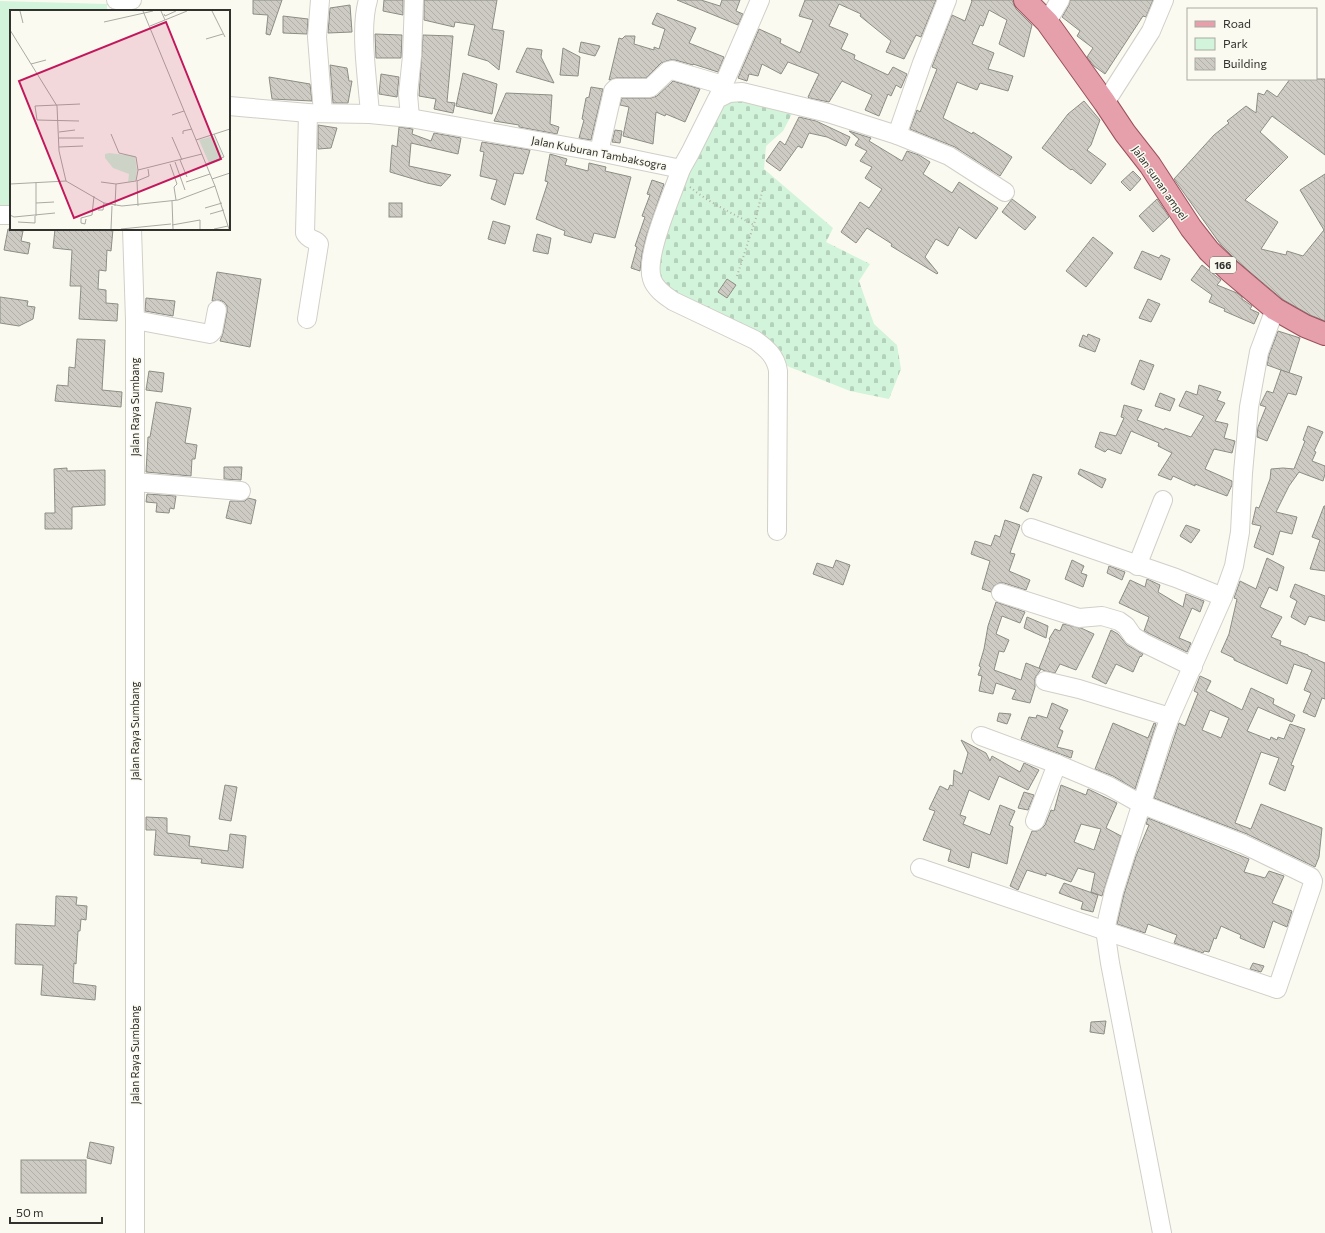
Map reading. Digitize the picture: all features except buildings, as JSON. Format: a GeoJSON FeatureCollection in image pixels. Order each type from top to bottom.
{"type":"FeatureCollection","features":[{"type":"Feature","properties":{"kind":"main road","name":"Jalan sunan ampel"},"geometry":{"type":"LineString","coordinates":[[1025,0],[1046,21],[1125,133],[1150,165],[1191,228],[1210,251],[1229,270],[1275,309],[1305,326],[1325,334]]}},
{"type":"Feature","properties":{"kind":"street"},"geometry":{"type":"LineString","coordinates":[[116,0],[132,0]]}},
{"type":"Feature","properties":{"kind":"street"},"geometry":{"type":"LineString","coordinates":[[307,319],[319,244],[317,241],[307,237],[305,233],[315,113],[317,37],[320,0]]}},
{"type":"Feature","properties":{"kind":"street"},"geometry":{"type":"LineString","coordinates":[[368,0],[365,13],[365,43],[370,114]]}},
{"type":"Feature","properties":{"kind":"street"},"geometry":{"type":"LineString","coordinates":[[410,118],[408,94],[412,56],[414,0]]}},
{"type":"Feature","properties":{"kind":"street","name":"Jalan Kuburan Tambaksogra"},"geometry":{"type":"LineString","coordinates":[[230,106],[315,113],[370,114],[410,118],[599,152],[680,171],[720,92],[760,0]]}},
{"type":"Feature","properties":{"kind":"street"},"geometry":{"type":"LineString","coordinates":[[897,135],[922,63],[948,0]]}},
{"type":"Feature","properties":{"kind":"street"},"geometry":{"type":"LineString","coordinates":[[1046,21],[1060,0]]}},
{"type":"Feature","properties":{"kind":"street"},"geometry":{"type":"LineString","coordinates":[[1107,107],[1151,31],[1164,0]]}},
{"type":"Feature","properties":{"kind":"street"},"geometry":{"type":"LineString","coordinates":[[599,152],[613,91],[616,88],[650,88],[672,70],[720,92],[742,92],[828,113],[897,135],[949,156],[1005,192]]}},
{"type":"Feature","properties":{"kind":"street"},"geometry":{"type":"LineString","coordinates":[[680,171],[657,236],[651,263],[652,280],[662,293],[673,301],[755,340],[764,346],[776,361],[778,370],[776,531]]}},
{"type":"Feature","properties":{"kind":"street","name":"Jalan Raya Sumbang"},"geometry":{"type":"LineString","coordinates":[[132,230],[135,320],[135,1233]]}},
{"type":"Feature","properties":{"kind":"street"},"geometry":{"type":"LineString","coordinates":[[1162,1233],[1111,970],[1106,931],[1107,922],[1114,891],[1170,717],[1223,597],[1234,566],[1240,532],[1249,407],[1259,352],[1275,309]]}},
{"type":"Feature","properties":{"kind":"street"},"geometry":{"type":"LineString","coordinates":[[135,320],[210,334],[213,331],[217,310]]}},
{"type":"Feature","properties":{"kind":"street"},"geometry":{"type":"LineString","coordinates":[[135,482],[242,490]]}},
{"type":"Feature","properties":{"kind":"street"},"geometry":{"type":"LineString","coordinates":[[1137,566],[1162,500]]}},
{"type":"Feature","properties":{"kind":"street"},"geometry":{"type":"LineString","coordinates":[[1031,528],[1137,566],[1176,578],[1223,597]]}},
{"type":"Feature","properties":{"kind":"street"},"geometry":{"type":"LineString","coordinates":[[1001,593],[1079,618],[1102,616],[1119,621],[1126,626],[1133,636],[1144,643],[1193,667]]}},
{"type":"Feature","properties":{"kind":"street"},"geometry":{"type":"LineString","coordinates":[[1045,681],[1079,689],[1170,717]]}},
{"type":"Feature","properties":{"kind":"street"},"geometry":{"type":"LineString","coordinates":[[920,868],[1278,989],[1312,886],[1313,880],[1311,877],[1306,873],[1270,858],[1243,844],[1141,804],[1109,786],[1057,764],[981,736]]}},
{"type":"Feature","properties":{"kind":"street"},"geometry":{"type":"LineString","coordinates":[[1035,821],[1057,764]]}},
{"type":"Feature","properties":{"kind":"path"},"geometry":{"type":"LineString","coordinates":[[680,171],[690,187],[703,198],[754,225]]}},
{"type":"Feature","properties":{"kind":"path"},"geometry":{"type":"LineString","coordinates":[[737,276],[760,206],[763,188]]}},
{"type":"Feature","properties":{"kind":"green space"},"geometry":{"type":"Polygon","coordinates":[[[0,1],[107,4],[107,10],[10,10],[10,209],[0,209],[0,1]]]}},
{"type":"Feature","properties":{"kind":"green space"},"geometry":{"type":"Polygon","coordinates":[[[730,98],[794,110],[783,131],[766,146],[764,169],[833,228],[826,242],[870,264],[859,281],[874,324],[897,345],[901,369],[889,399],[850,391],[782,364],[671,294],[654,278],[684,171],[730,98]]]}}]}
